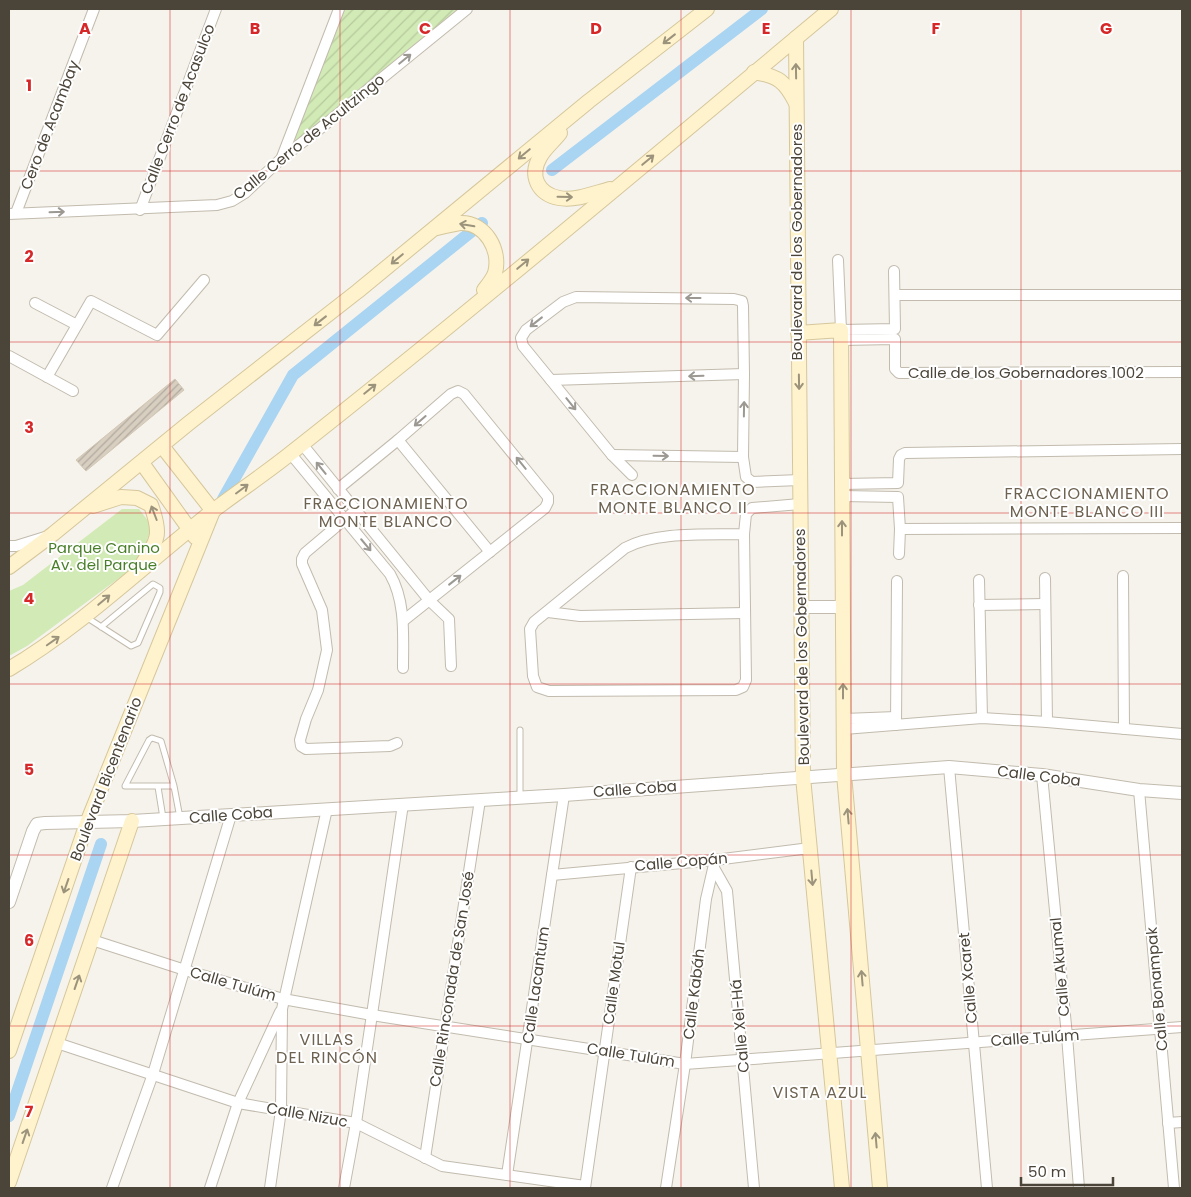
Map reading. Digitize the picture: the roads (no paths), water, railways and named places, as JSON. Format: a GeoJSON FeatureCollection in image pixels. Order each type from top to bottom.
{"type":"FeatureCollection","features":[{"type":"Feature","properties":{"kind":"main road"},"geometry":{"type":"LineString","coordinates":[[9,567],[358,291],[589,101],[707,9]]}},
{"type":"Feature","properties":{"kind":"main road"},"geometry":{"type":"LineString","coordinates":[[9,669],[34,654],[85,616],[213,511],[302,444],[831,9]]}},
{"type":"Feature","properties":{"kind":"main road","name":"Boulevard de los Gobernadores"},"geometry":{"type":"LineString","coordinates":[[796,38],[803,778],[842,1188]]}},
{"type":"Feature","properties":{"kind":"main road","name":"Boulevard de los Gobernadores"},"geometry":{"type":"LineString","coordinates":[[754,72],[776,77],[783,82],[796,104]]}},
{"type":"Feature","properties":{"kind":"main road"},"geometry":{"type":"LineString","coordinates":[[589,101],[540,156],[535,168],[536,180],[541,190],[560,198],[581,197],[616,187]]}},
{"type":"Feature","properties":{"kind":"main road"},"geometry":{"type":"LineString","coordinates":[[434,228],[461,223],[475,226],[488,237],[494,248],[497,261],[495,275],[474,304]]}},
{"type":"Feature","properties":{"kind":"main road"},"geometry":{"type":"LineString","coordinates":[[798,333],[841,335],[844,774],[880,1188]]}},
{"type":"Feature","properties":{"kind":"main road"},"geometry":{"type":"LineString","coordinates":[[162,446],[213,511]]}},
{"type":"Feature","properties":{"kind":"main road"},"geometry":{"type":"LineString","coordinates":[[142,463],[200,544]]}},
{"type":"Feature","properties":{"kind":"main road"},"geometry":{"type":"LineString","coordinates":[[85,508],[121,497],[137,498],[151,505],[158,524],[156,543],[136,573]]}},
{"type":"Feature","properties":{"kind":"main road","name":"Boulevard Bicentenario"},"geometry":{"type":"LineString","coordinates":[[9,1051],[87,823],[213,511]]}},
{"type":"Feature","properties":{"kind":"main road"},"geometry":{"type":"LineString","coordinates":[[9,1182],[132,821]]}},
{"type":"Feature","properties":{"kind":"street","name":"Cero de Acambay"},"geometry":{"type":"LineString","coordinates":[[13,214],[94,9]]}},
{"type":"Feature","properties":{"kind":"street","name":"Calle Cerro de Acasulco"},"geometry":{"type":"LineString","coordinates":[[140,210],[216,9]]}},
{"type":"Feature","properties":{"kind":"street"},"geometry":{"type":"LineString","coordinates":[[282,158],[339,9]]}},
{"type":"Feature","properties":{"kind":"street","name":"Calle Cerro de Acultzingo"},"geometry":{"type":"LineString","coordinates":[[13,214],[140,210],[217,205],[232,201],[245,193],[282,158],[467,9]]}},
{"type":"Feature","properties":{"kind":"street"},"geometry":{"type":"LineString","coordinates":[[838,260],[841,335],[895,334]]}},
{"type":"Feature","properties":{"kind":"street","name":"Calle de los Gobernadores 1002"},"geometry":{"type":"LineString","coordinates":[[894,271],[896,369],[899,373],[1182,372]]}},
{"type":"Feature","properties":{"kind":"street"},"geometry":{"type":"LineString","coordinates":[[47,377],[91,301],[158,335],[204,280]]}},
{"type":"Feature","properties":{"kind":"street"},"geometry":{"type":"LineString","coordinates":[[895,295],[1182,295]]}},
{"type":"Feature","properties":{"kind":"street"},"geometry":{"type":"LineString","coordinates":[[632,474],[612,455],[523,346],[521,338],[526,330],[563,302],[576,298],[734,299],[742,301],[744,374],[743,457],[746,477],[752,482],[800,480]]}},
{"type":"Feature","properties":{"kind":"street"},"geometry":{"type":"LineString","coordinates":[[35,303],[77,325]]}},
{"type":"Feature","properties":{"kind":"street"},"geometry":{"type":"LineString","coordinates":[[9,356],[73,391]]}},
{"type":"Feature","properties":{"kind":"street"},"geometry":{"type":"LineString","coordinates":[[551,380],[744,374]]}},
{"type":"Feature","properties":{"kind":"street"},"geometry":{"type":"LineString","coordinates":[[338,488],[451,394],[458,391],[464,394],[548,497],[545,508],[403,621]]}},
{"type":"Feature","properties":{"kind":"street"},"geometry":{"type":"LineString","coordinates":[[398,440],[490,552]]}},
{"type":"Feature","properties":{"kind":"street"},"geometry":{"type":"LineString","coordinates":[[302,444],[429,600],[449,619],[451,666]]}},
{"type":"Feature","properties":{"kind":"street"},"geometry":{"type":"LineString","coordinates":[[842,490],[898,483],[899,459],[905,453],[1182,449]]}},
{"type":"Feature","properties":{"kind":"street"},"geometry":{"type":"LineString","coordinates":[[290,453],[390,574],[397,586],[403,621],[403,668]]}},
{"type":"Feature","properties":{"kind":"street"},"geometry":{"type":"LineString","coordinates":[[612,455],[743,457]]}},
{"type":"Feature","properties":{"kind":"street"},"geometry":{"type":"LineString","coordinates":[[842,490],[898,497],[899,554]]}},
{"type":"Feature","properties":{"kind":"street"},"geometry":{"type":"LineString","coordinates":[[744,534],[654,537],[638,541],[625,548],[534,622],[530,629],[534,682],[537,687],[549,691],[736,690],[743,687],[746,680],[744,534],[746,514],[752,508],[800,504]]}},
{"type":"Feature","properties":{"kind":"street"},"geometry":{"type":"LineString","coordinates":[[356,510],[306,553],[302,559],[302,564],[322,610],[327,650],[318,690],[300,740],[301,746],[306,749],[390,746],[396,743]]}},
{"type":"Feature","properties":{"kind":"street"},"geometry":{"type":"LineString","coordinates":[[900,529],[1182,528]]}},
{"type":"Feature","properties":{"kind":"street"},"geometry":{"type":"LineString","coordinates":[[9,546],[16,546],[53,534]]}},
{"type":"Feature","properties":{"kind":"street"},"geometry":{"type":"LineString","coordinates":[[1123,576],[1124,729]]}},
{"type":"Feature","properties":{"kind":"street"},"geometry":{"type":"LineString","coordinates":[[1045,578],[1046,722]]}},
{"type":"Feature","properties":{"kind":"street"},"geometry":{"type":"LineString","coordinates":[[979,580],[982,718]]}},
{"type":"Feature","properties":{"kind":"street"},"geometry":{"type":"LineString","coordinates":[[896,721],[898,581]]}},
{"type":"Feature","properties":{"kind":"street"},"geometry":{"type":"LineString","coordinates":[[979,605],[1044,604]]}},
{"type":"Feature","properties":{"kind":"street"},"geometry":{"type":"LineString","coordinates":[[801,607],[843,607]]}},
{"type":"Feature","properties":{"kind":"street"},"geometry":{"type":"LineString","coordinates":[[548,612],[580,616],[745,613]]}},
{"type":"Feature","properties":{"kind":"street"},"geometry":{"type":"LineString","coordinates":[[844,724],[982,718],[1182,734]]}},
{"type":"Feature","properties":{"kind":"street","name":"Calle Coba"},"geometry":{"type":"LineString","coordinates":[[12,882],[33,831],[37,824],[45,823],[132,821],[480,800],[949,767],[1042,775],[1139,790],[1182,794]]}},
{"type":"Feature","properties":{"kind":"street","name":"Calle Xcaret"},"geometry":{"type":"LineString","coordinates":[[949,767],[987,1188]]}},
{"type":"Feature","properties":{"kind":"street","name":"Calle Akumal"},"geometry":{"type":"LineString","coordinates":[[1042,775],[1067,1036],[1079,1188]]}},
{"type":"Feature","properties":{"kind":"street","name":"Calle Bonampak"},"geometry":{"type":"LineString","coordinates":[[1139,790],[1174,1188]]}},
{"type":"Feature","properties":{"kind":"street","name":"Calle Lacantum"},"geometry":{"type":"LineString","coordinates":[[508,1176],[564,794]]}},
{"type":"Feature","properties":{"kind":"street","name":"Calle Rinconada de San José"},"geometry":{"type":"LineString","coordinates":[[425,1158],[480,800]]}},
{"type":"Feature","properties":{"kind":"street"},"geometry":{"type":"LineString","coordinates":[[344,1188],[356,1123],[403,804]]}},
{"type":"Feature","properties":{"kind":"street"},"geometry":{"type":"LineString","coordinates":[[210,1188],[238,1103],[282,1004],[327,809]]}},
{"type":"Feature","properties":{"kind":"street"},"geometry":{"type":"LineString","coordinates":[[112,1188],[152,1074],[231,815]]}},
{"type":"Feature","properties":{"kind":"street","name":"Calle Copán"},"geometry":{"type":"LineString","coordinates":[[552,875],[631,867],[714,864],[810,848]]}},
{"type":"Feature","properties":{"kind":"street","name":"Calle Xel-Há"},"geometry":{"type":"LineString","coordinates":[[714,864],[727,892],[754,1188]]}},
{"type":"Feature","properties":{"kind":"street","name":"Calle Kabáh"},"geometry":{"type":"LineString","coordinates":[[666,1188],[685,1064],[706,899],[714,864]]}},
{"type":"Feature","properties":{"kind":"street","name":"Calle Motul"},"geometry":{"type":"LineString","coordinates":[[585,1187],[631,867]]}},
{"type":"Feature","properties":{"kind":"street"},"geometry":{"type":"LineString","coordinates":[[9,902],[12,882]]}},
{"type":"Feature","properties":{"kind":"street","name":"Calle Tulúm"},"geometry":{"type":"LineString","coordinates":[[92,940],[282,1004],[372,1015],[685,1064],[1182,1027]]}},
{"type":"Feature","properties":{"kind":"street"},"geometry":{"type":"LineString","coordinates":[[270,1188],[281,1110],[282,1004]]}},
{"type":"Feature","properties":{"kind":"street","name":"Calle Nizuc"},"geometry":{"type":"LineString","coordinates":[[56,1043],[238,1103],[356,1123],[442,1166],[585,1187]]}},
{"type":"Feature","properties":{"kind":"street"},"geometry":{"type":"LineString","coordinates":[[1168,1123],[1182,1122]]}},
{"type":"Feature","properties":{"kind":"lane"},"geometry":{"type":"LineString","coordinates":[[85,616],[101,627],[130,646],[138,643],[160,588],[153,584],[101,627]]}},
{"type":"Feature","properties":{"kind":"lane"},"geometry":{"type":"LineString","coordinates":[[520,730],[520,797]]}},
{"type":"Feature","properties":{"kind":"lane"},"geometry":{"type":"LineString","coordinates":[[174,786],[125,786],[149,740],[152,738],[161,741],[174,786],[180,818]]}},
{"type":"Feature","properties":{"kind":"lane"},"geometry":{"type":"LineString","coordinates":[[158,787],[164,819]]}},
{"type":"Feature","properties":{"kind":"waterway"},"geometry":{"type":"LineString","coordinates":[[552,170],[762,9]]}},
{"type":"Feature","properties":{"kind":"waterway"},"geometry":{"type":"LineString","coordinates":[[223,499],[293,375],[482,223]]}},
{"type":"Feature","properties":{"kind":"waterway"},"geometry":{"type":"LineString","coordinates":[[9,1116],[101,844]]}},
{"type":"Feature","properties":{"kind":"district","name":"FRACCIONAMIENTO MONTE BLANCO II"},"geometry":{"type":"Point","coordinates":[673,498]}},
{"type":"Feature","properties":{"kind":"district","name":"FRACCIONAMIENTO MONTE BLANCO III"},"geometry":{"type":"Point","coordinates":[1087,502]}},
{"type":"Feature","properties":{"kind":"district","name":"FRACCIONAMIENTO MONTE BLANCO"},"geometry":{"type":"Point","coordinates":[386,512]}},
{"type":"Feature","properties":{"kind":"district","name":"VILLAS DEL RINCÓN"},"geometry":{"type":"Point","coordinates":[327,1048]}},
{"type":"Feature","properties":{"kind":"district","name":"VISTA AZUL"},"geometry":{"type":"Point","coordinates":[820,1092]}},
{"type":"Feature","properties":{"kind":"park label","name":"Parque Canino Av. del Parque"},"geometry":{"type":"Point","coordinates":[104,556]}}]}
